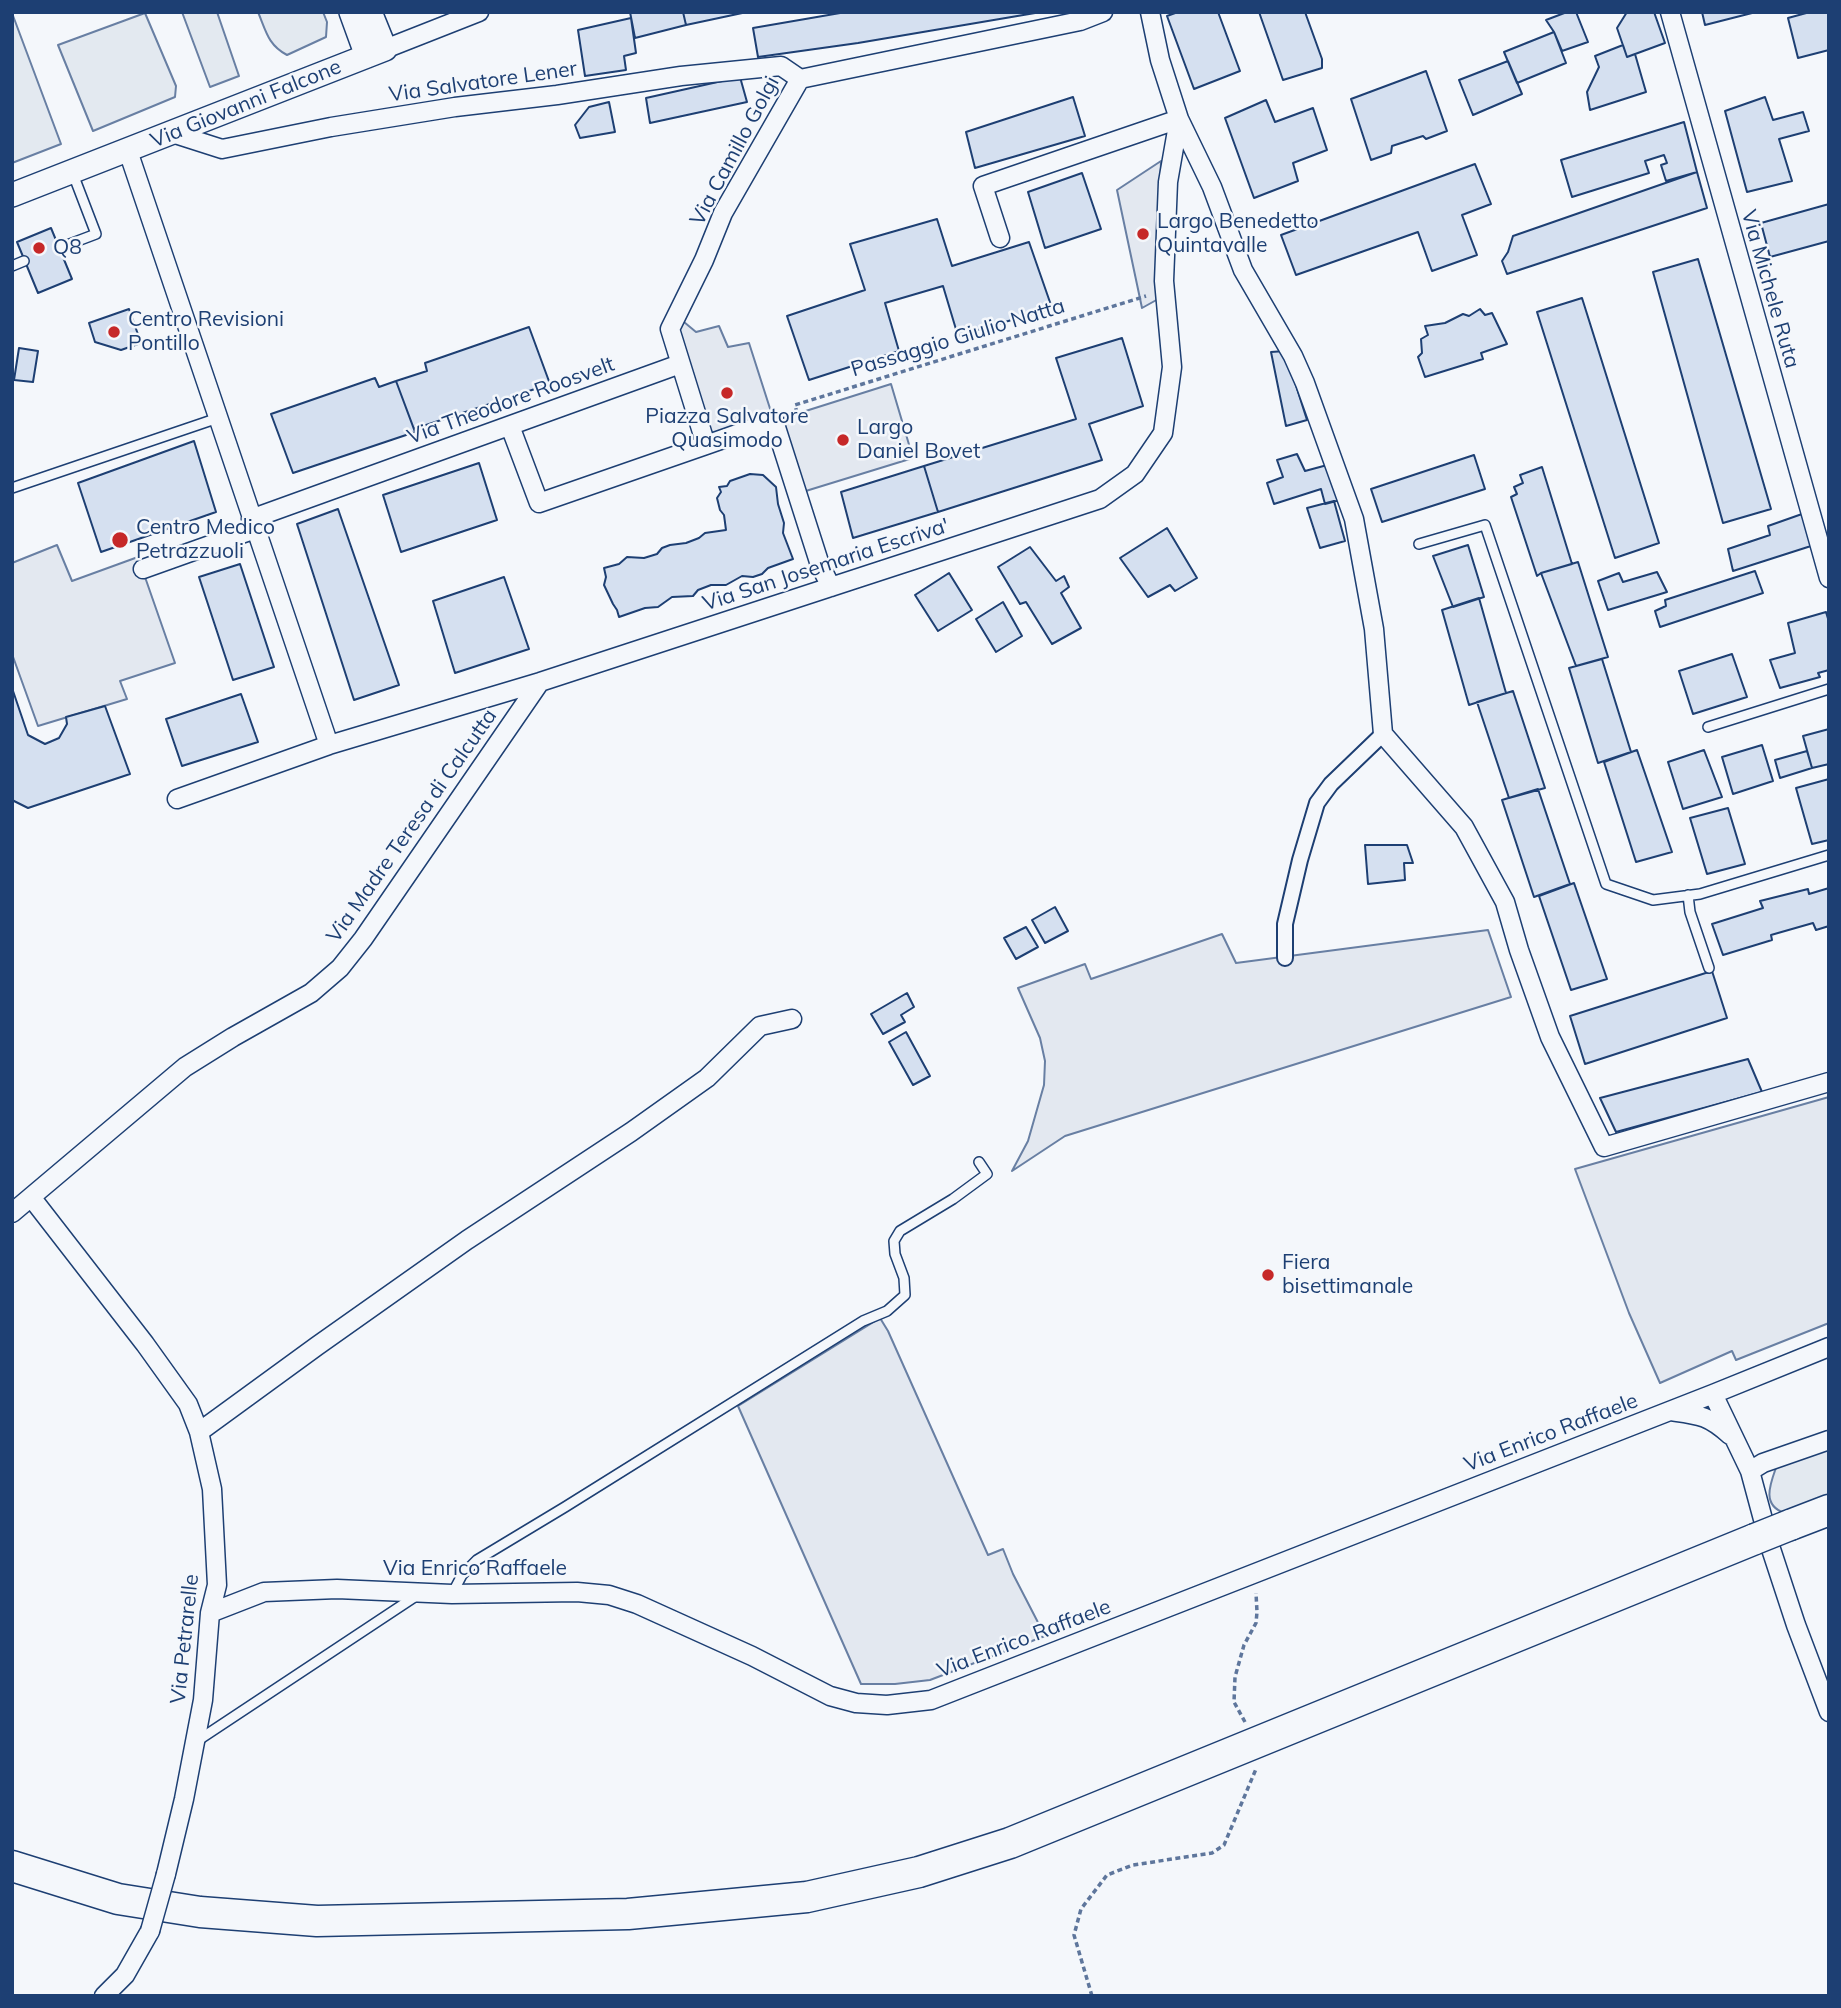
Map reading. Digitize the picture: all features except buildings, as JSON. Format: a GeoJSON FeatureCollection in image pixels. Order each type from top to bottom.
{"type":"FeatureCollection","features":[{"type":"Feature","properties":{"kind":"highway"},"geometry":{"type":"LineString","coordinates":[[12,1866],[118,1899],[200,1912],[317,1921],[628,1914],[807,1897],[919,1872],[1010,1843],[1829,1510]]}},
{"type":"Feature","properties":{"kind":"street"},"geometry":{"type":"LineString","coordinates":[[351,12],[376,53]]}},
{"type":"Feature","properties":{"kind":"street"},"geometry":{"type":"LineString","coordinates":[[370,12],[376,53]]}},
{"type":"Feature","properties":{"kind":"street","name":"Via Giovanni Falcone"},"geometry":{"type":"LineString","coordinates":[[12,195],[479,12]]}},
{"type":"Feature","properties":{"kind":"street","name":"Via Camillo Golgi"},"geometry":{"type":"LineString","coordinates":[[680,364],[670,329],[704,260],[723,213],[800,79],[1080,21],[1103,12]]}},
{"type":"Feature","properties":{"kind":"street","name":"Via San Josemaria Escriva'"},"geometry":{"type":"LineString","coordinates":[[177,799],[329,745],[540,682],[1100,499],[1135,474],[1163,433],[1172,367],[1164,281],[1168,182],[1179,118],[1160,60],[1150,12]]}},
{"type":"Feature","properties":{"kind":"street","name":"Via Michele Ruta"},"geometry":{"type":"LineString","coordinates":[[1670,12],[1829,578]]}},
{"type":"Feature","properties":{"kind":"street","name":"Via Salvatore Lener"},"geometry":{"type":"LineString","coordinates":[[172,133],[222,149],[331,127],[455,107],[681,76],[780,66],[800,79]]}},
{"type":"Feature","properties":{"kind":"street"},"geometry":{"type":"LineString","coordinates":[[1000,238],[983,186],[1179,118],[1212,187],[1243,270],[1293,356],[1305,383],[1354,519],[1374,629],[1383,734],[1464,827],[1505,902],[1550,1037],[1604,1147],[1829,1082]]}},
{"type":"Feature","properties":{"kind":"street"},"geometry":{"type":"LineString","coordinates":[[128,151],[329,745]]}},
{"type":"Feature","properties":{"kind":"street"},"geometry":{"type":"LineString","coordinates":[[680,364],[706,445]]}},
{"type":"Feature","properties":{"kind":"street","name":"Via Theodore Roosvelt"},"geometry":{"type":"LineString","coordinates":[[142,569],[510,426],[680,364]]}},
{"type":"Feature","properties":{"kind":"street"},"geometry":{"type":"LineString","coordinates":[[510,426],[540,503],[774,421],[816,553],[831,587]]}},
{"type":"Feature","properties":{"kind":"street","name":"Via Madre Teresa di Calcutta"},"geometry":{"type":"LineString","coordinates":[[12,1213],[185,1067],[312,993],[341,968],[540,682]]}},
{"type":"Feature","properties":{"kind":"street"},"geometry":{"type":"LineString","coordinates":[[1285,958],[1285,925],[1317,803],[1331,784],[1383,734]]}},
{"type":"Feature","properties":{"kind":"street"},"geometry":{"type":"LineString","coordinates":[[199,1432],[467,1240],[631,1132],[707,1078],[761,1026],[792,1019]]}},
{"type":"Feature","properties":{"kind":"street","name":"Via Petrarelle"},"geometry":{"type":"LineString","coordinates":[[31,1197],[188,1404],[199,1432],[212,1489],[217,1585],[210,1613],[203,1700],[195,1743],[166,1874],[150,1931],[125,1975],[104,1996]]}},
{"type":"Feature","properties":{"kind":"street","name":"Via Enrico Raffaele"},"geometry":{"type":"LineString","coordinates":[[210,1613],[264,1592],[577,1592],[608,1595],[637,1604],[741,1650],[830,1696],[856,1703],[887,1704],[931,1700],[1829,1347]]}},
{"type":"Feature","properties":{"kind":"street"},"geometry":{"type":"LineString","coordinates":[[1713,1394],[1750,1471],[1771,1549],[1829,1712]]}},
{"type":"Feature","properties":{"kind":"street"},"geometry":{"type":"LineString","coordinates":[[1668,1411],[1714,1420],[1735,1440]]}},
{"type":"Feature","properties":{"kind":"street"},"geometry":{"type":"LineString","coordinates":[[1750,1471],[1763,1463],[1829,1440]]}},
{"type":"Feature","properties":{"kind":"lane"},"geometry":{"type":"LineString","coordinates":[[59,248],[96,234],[72,172]]}},
{"type":"Feature","properties":{"kind":"lane"},"geometry":{"type":"LineString","coordinates":[[12,266],[24,261]]}},
{"type":"Feature","properties":{"kind":"lane"},"geometry":{"type":"LineString","coordinates":[[12,488],[218,418]]}},
{"type":"Feature","properties":{"kind":"lane"},"geometry":{"type":"LineString","coordinates":[[1419,544],[1485,525],[1606,884],[1653,900],[1700,894],[1829,855]]}},
{"type":"Feature","properties":{"kind":"lane"},"geometry":{"type":"LineString","coordinates":[[1708,727],[1829,690]]}},
{"type":"Feature","properties":{"kind":"lane"},"geometry":{"type":"LineString","coordinates":[[1688,895],[1690,912],[1709,968]]}},
{"type":"Feature","properties":{"kind":"lane"},"geometry":{"type":"LineString","coordinates":[[452,1594],[462,1574],[477,1560],[863,1321],[887,1311],[905,1295],[904,1278],[895,1254],[894,1241],[900,1231],[953,1199],[987,1174],[979,1162]]}},
{"type":"Feature","properties":{"kind":"lane"},"geometry":{"type":"LineString","coordinates":[[195,1743],[420,1593]]}},
{"type":"Feature","properties":{"kind":"path","name":"Passaggio Giulio Natta"},"geometry":{"type":"LineString","coordinates":[[797,413],[794,405],[1139,298]]}},
{"type":"Feature","properties":{"kind":"path"},"geometry":{"type":"LineString","coordinates":[[1247,1728],[1234,1702],[1235,1677],[1244,1645],[1256,1623],[1254,1574]]}},
{"type":"Feature","properties":{"kind":"path"},"geometry":{"type":"LineString","coordinates":[[1091,1995],[1074,1935],[1082,1909],[1107,1875],[1133,1865],[1212,1853],[1224,1845],[1260,1759]]}},
{"type":"Feature","properties":{"kind":"shaded area"},"geometry":{"type":"Polygon","coordinates":[[[182,12],[217,12],[239,76],[210,87],[182,12]]]}},
{"type":"Feature","properties":{"kind":"shaded area"},"geometry":{"type":"Polygon","coordinates":[[[258,12],[323,12],[327,22],[326,37],[287,55],[272,42],[258,12]]]}},
{"type":"Feature","properties":{"kind":"shaded area"},"geometry":{"type":"Polygon","coordinates":[[[12,13],[61,144],[12,163],[12,13]]]}},
{"type":"Feature","properties":{"kind":"shaded area"},"geometry":{"type":"Polygon","coordinates":[[[145,13],[176,86],[175,97],[93,131],[58,45],[145,13]]]}},
{"type":"Feature","properties":{"kind":"shaded area","name":"Largo Benedetto Quintavalle"},"geometry":{"type":"Polygon","coordinates":[[[1161,161],[1157,278],[1160,298],[1142,308],[1117,190],[1161,161]]]}},
{"type":"Feature","properties":{"kind":"shaded area","name":"Piazza Salvatore Quasimodo"},"geometry":{"type":"Polygon","coordinates":[[[684,322],[696,332],[719,326],[728,347],[749,343],[774,421],[706,445],[670,329],[684,322]]]}},
{"type":"Feature","properties":{"kind":"shaded area","name":"Largo Daniel Bovet"},"geometry":{"type":"Polygon","coordinates":[[[891,384],[913,458],[796,494],[774,421],[891,384]]]}},
{"type":"Feature","properties":{"kind":"shaded area"},"geometry":{"type":"Polygon","coordinates":[[[57,545],[72,581],[138,557],[175,663],[120,681],[127,699],[38,726],[12,654],[12,563],[57,545]]]}},
{"type":"Feature","properties":{"kind":"shaded area"},"geometry":{"type":"Polygon","coordinates":[[[1488,930],[1511,997],[1065,1136],[1012,1171],[1028,1141],[1044,1085],[1045,1061],[1040,1038],[1018,988],[1085,964],[1091,979],[1222,934],[1236,963],[1488,930]]]}},
{"type":"Feature","properties":{"kind":"shaded area"},"geometry":{"type":"Polygon","coordinates":[[[1829,1097],[1829,1323],[1736,1360],[1732,1351],[1660,1383],[1629,1313],[1575,1169],[1829,1097]]]}},
{"type":"Feature","properties":{"kind":"shaded area"},"geometry":{"type":"Polygon","coordinates":[[[880,1318],[988,1555],[1003,1549],[1045,1636],[930,1680],[861,1684],[738,1406],[880,1318]]]}},
{"type":"Feature","properties":{"kind":"shaded area"},"geometry":{"type":"Polygon","coordinates":[[[1829,1449],[1829,1496],[1785,1513],[1777,1509],[1772,1504],[1770,1491],[1778,1462],[1829,1449]]]}},
{"type":"Feature","properties":{"kind":"place","name":"Largo Benedetto Quintavalle"},"geometry":{"type":"Point","coordinates":[1143,234]}},
{"type":"Feature","properties":{"kind":"place","name":"Q8"},"geometry":{"type":"Point","coordinates":[39,248]}},
{"type":"Feature","properties":{"kind":"place","name":"Centro Revisioni Pontillo"},"geometry":{"type":"Point","coordinates":[114,332]}},
{"type":"Feature","properties":{"kind":"place","name":"Piazza Salvatore Quasimodo"},"geometry":{"type":"Point","coordinates":[727,393]}},
{"type":"Feature","properties":{"kind":"place","name":"Largo Daniel Bovet"},"geometry":{"type":"Point","coordinates":[843,440]}},
{"type":"Feature","properties":{"kind":"place","name":"Centro Medico Petrazzuoli"},"geometry":{"type":"Point","coordinates":[120,540]}},
{"type":"Feature","properties":{"kind":"place","name":"Fiera bisettimanale"},"geometry":{"type":"Point","coordinates":[1268,1275]}}]}
